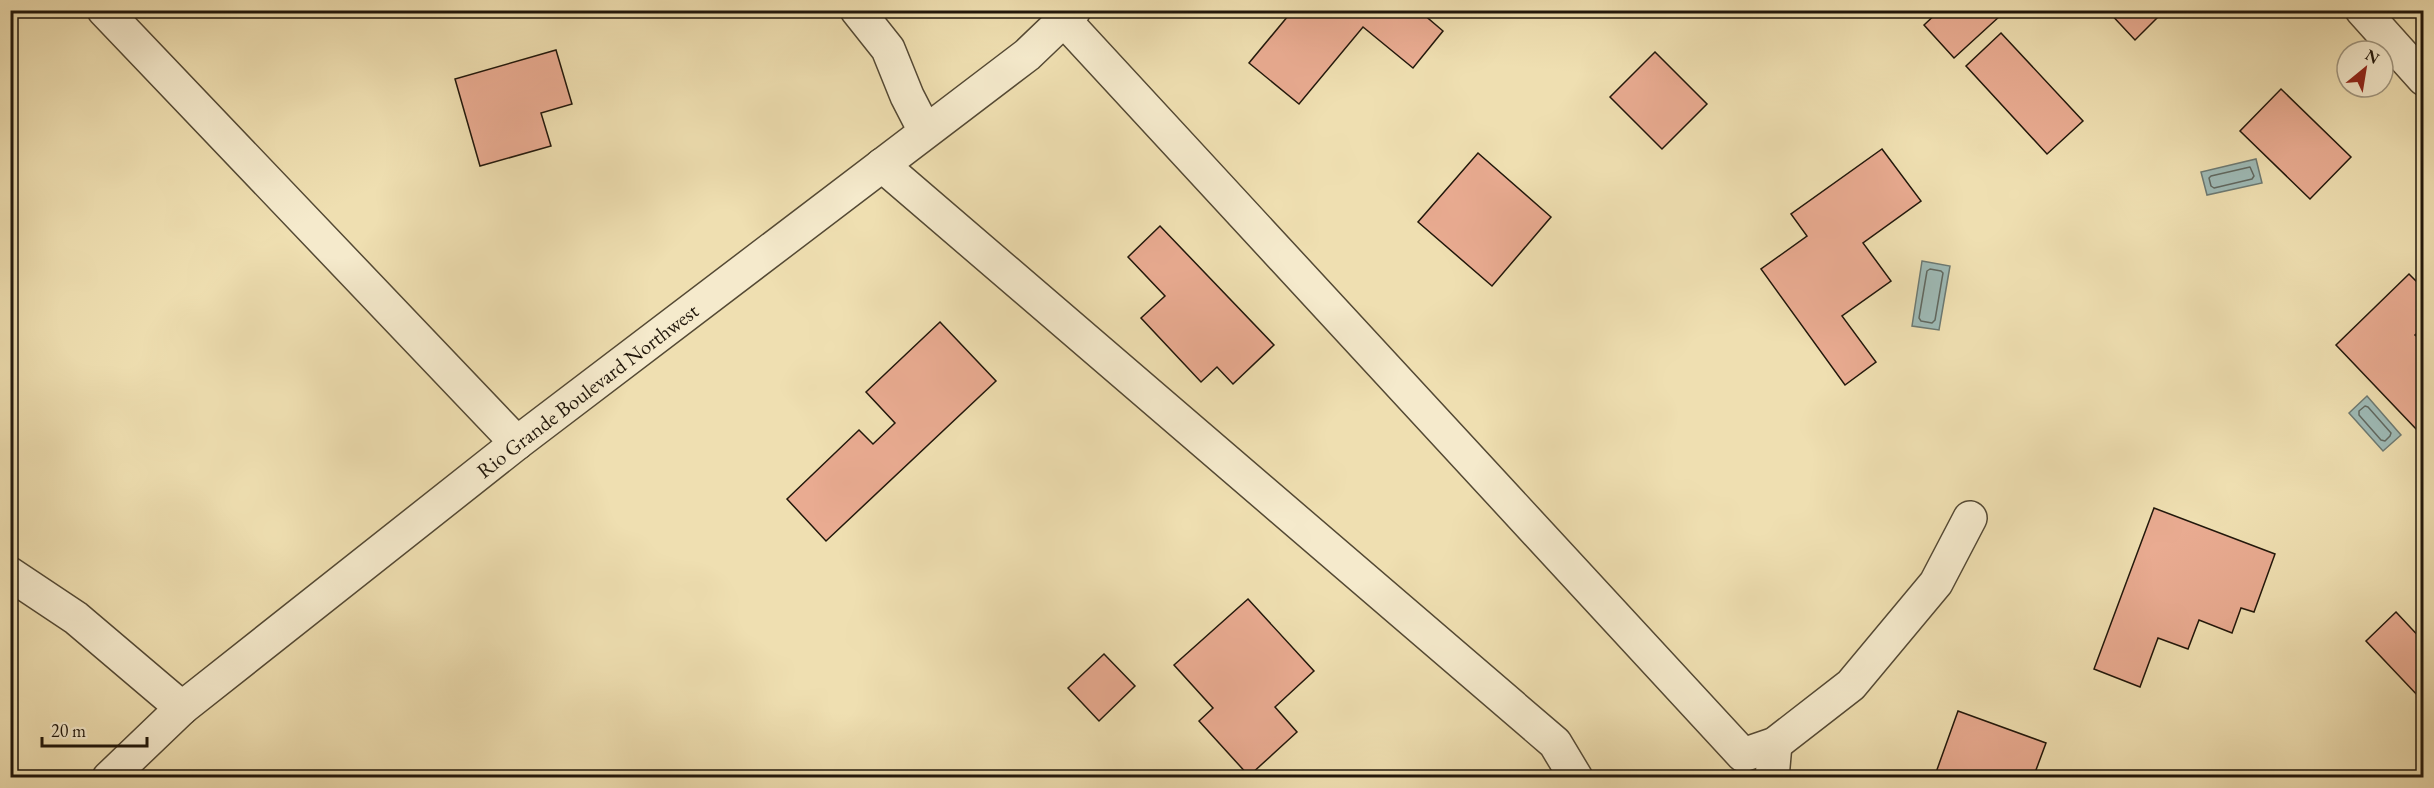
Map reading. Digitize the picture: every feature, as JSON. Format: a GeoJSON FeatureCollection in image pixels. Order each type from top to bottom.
{"type":"FeatureCollection","features":[{"type":"Feature","properties":{"kind":"street"},"geometry":{"type":"LineString","coordinates":[[104,10],[517,443]]}},
{"type":"Feature","properties":{"kind":"street"},"geometry":{"type":"LineString","coordinates":[[857,10],[888,49],[925,131]]}},
{"type":"Feature","properties":{"kind":"street"},"geometry":{"type":"LineString","coordinates":[[2362,10],[2424,79]]}},
{"type":"Feature","properties":{"kind":"street"},"geometry":{"type":"LineString","coordinates":[[1069,15],[1743,755],[1775,744],[1851,685],[1936,583],[1970,518]]}},
{"type":"Feature","properties":{"kind":"street","name":"Rio Grande Boulevard Northwest"},"geometry":{"type":"LineString","coordinates":[[109,777],[182,708],[517,443],[1027,55],[1069,15]]}},
{"type":"Feature","properties":{"kind":"street"},"geometry":{"type":"LineString","coordinates":[[882,165],[1555,743],[1576,777]]}},
{"type":"Feature","properties":{"kind":"street"},"geometry":{"type":"LineString","coordinates":[[10,574],[76,618],[182,708]]}},
{"type":"Feature","properties":{"kind":"street"},"geometry":{"type":"LineString","coordinates":[[1772,777],[1775,744]]}},
{"type":"Feature","properties":{"kind":"water"},"geometry":{"type":"Polygon","coordinates":[[[2256,159],[2262,183],[2207,195],[2201,172],[2256,159]]]}},
{"type":"Feature","properties":{"kind":"water"},"geometry":{"type":"Polygon","coordinates":[[[1922,261],[1950,266],[1939,330],[1912,326],[1922,261]]]}},
{"type":"Feature","properties":{"kind":"water"},"geometry":{"type":"Polygon","coordinates":[[[2367,396],[2401,435],[2383,451],[2349,413],[2367,396]]]}},
{"type":"Feature","properties":{"kind":"building"},"geometry":{"type":"Polygon","coordinates":[[[1293,10],[1424,10],[1422,13],[1443,31],[1413,68],[1363,27],[1299,104],[1249,63],[1293,10]]]}},
{"type":"Feature","properties":{"kind":"building"},"geometry":{"type":"Polygon","coordinates":[[[1940,10],[1995,10],[2000,16],[1954,58],[1924,25],[1940,10]]]}},
{"type":"Feature","properties":{"kind":"building"},"geometry":{"type":"Polygon","coordinates":[[[2107,10],[2165,10],[2135,40],[2107,10]]]}},
{"type":"Feature","properties":{"kind":"building"},"geometry":{"type":"Polygon","coordinates":[[[2001,33],[2083,121],[2047,154],[1966,66],[2001,33]]]}},
{"type":"Feature","properties":{"kind":"building"},"geometry":{"type":"Polygon","coordinates":[[[556,50],[572,104],[541,113],[551,146],[480,166],[455,79],[556,50]]]}},
{"type":"Feature","properties":{"kind":"building"},"geometry":{"type":"Polygon","coordinates":[[[1655,52],[1707,104],[1662,149],[1610,97],[1655,52]]]}},
{"type":"Feature","properties":{"kind":"building"},"geometry":{"type":"Polygon","coordinates":[[[2281,89],[2351,157],[2310,199],[2240,131],[2281,89]]]}},
{"type":"Feature","properties":{"kind":"building"},"geometry":{"type":"Polygon","coordinates":[[[1882,149],[1921,201],[1863,243],[1891,281],[1842,316],[1876,362],[1845,385],[1761,269],[1807,236],[1791,214],[1882,149]]]}},
{"type":"Feature","properties":{"kind":"building"},"geometry":{"type":"Polygon","coordinates":[[[1478,153],[1551,217],[1492,286],[1418,222],[1478,153]]]}},
{"type":"Feature","properties":{"kind":"building"},"geometry":{"type":"Polygon","coordinates":[[[1160,226],[1274,345],[1233,384],[1217,367],[1201,382],[1141,318],[1165,296],[1128,257],[1160,226]]]}},
{"type":"Feature","properties":{"kind":"building"},"geometry":{"type":"Polygon","coordinates":[[[2409,274],[2424,289],[2424,327],[2415,335],[2424,343],[2424,427],[2418,431],[2336,345],[2409,274]]]}},
{"type":"Feature","properties":{"kind":"building"},"geometry":{"type":"Polygon","coordinates":[[[940,322],[996,381],[826,541],[787,499],[859,430],[873,444],[895,423],[866,392],[940,322]]]}},
{"type":"Feature","properties":{"kind":"building"},"geometry":{"type":"Polygon","coordinates":[[[2154,508],[2275,554],[2254,612],[2241,608],[2232,633],[2199,620],[2188,649],[2158,638],[2140,687],[2094,669],[2154,508]]]}},
{"type":"Feature","properties":{"kind":"building"},"geometry":{"type":"Polygon","coordinates":[[[1248,599],[1314,671],[1275,707],[1297,732],[1249,776],[1199,721],[1213,708],[1174,665],[1248,599]]]}},
{"type":"Feature","properties":{"kind":"building"},"geometry":{"type":"Polygon","coordinates":[[[2396,612],[2424,642],[2424,695],[2420,698],[2366,641],[2396,612]]]}},
{"type":"Feature","properties":{"kind":"building"},"geometry":{"type":"Polygon","coordinates":[[[1104,654],[1135,686],[1099,721],[1068,688],[1104,654]]]}},
{"type":"Feature","properties":{"kind":"building"},"geometry":{"type":"Polygon","coordinates":[[[1958,711],[2046,743],[2033,778],[1934,778],[1958,711]]]}}]}
